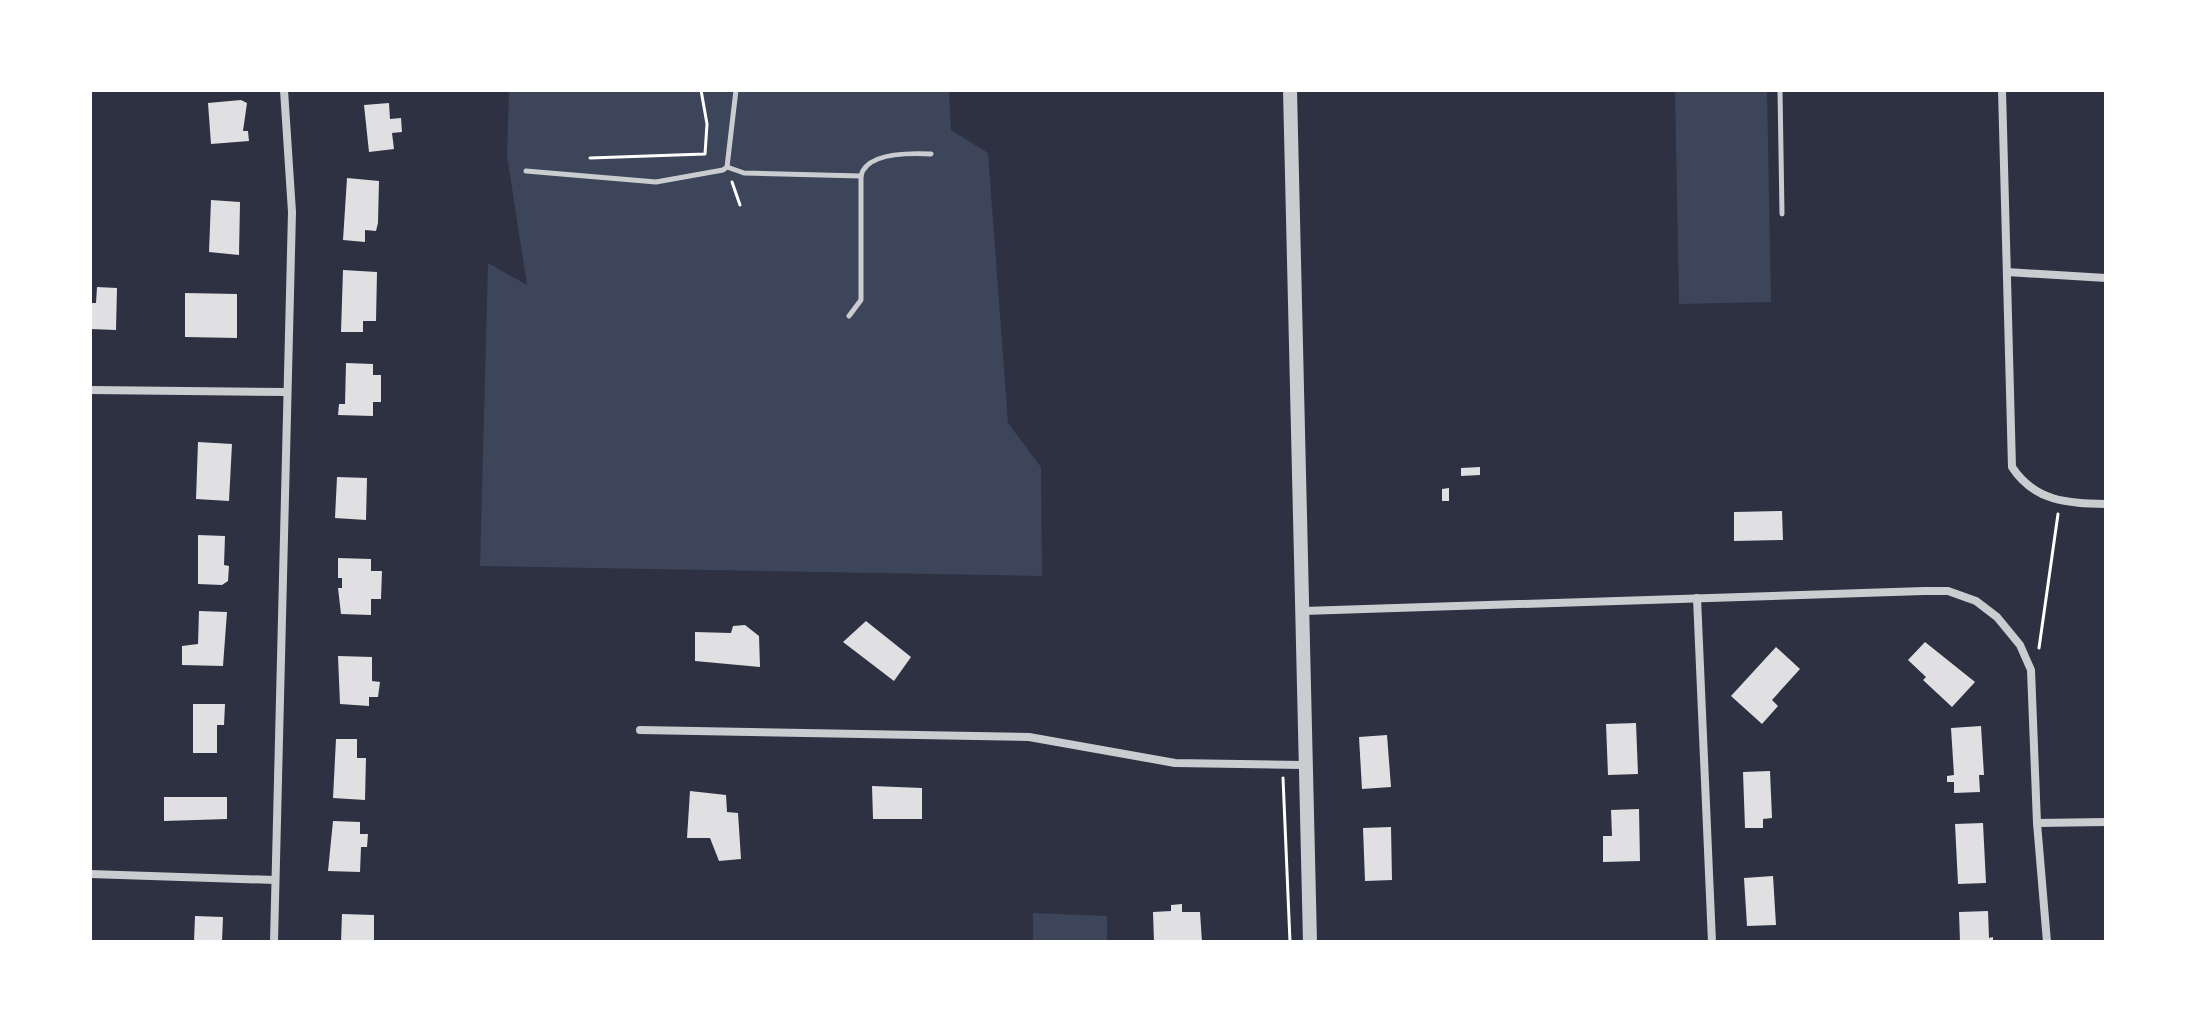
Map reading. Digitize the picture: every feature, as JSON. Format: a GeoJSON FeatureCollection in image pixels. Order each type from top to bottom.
{"type":"FeatureCollection","features":[{"type":"Feature","properties":{"kind":"street"},"geometry":{"type":"LineString","coordinates":[[274,942],[292,212],[284,90]]}},
{"type":"Feature","properties":{"kind":"street"},"geometry":{"type":"LineString","coordinates":[[1290,90],[1294,387],[1303,611],[1310,942]]}},
{"type":"Feature","properties":{"kind":"street"},"geometry":{"type":"LineString","coordinates":[[2002,90],[2012,467],[2023,484],[2045,498],[2106,504]]}},
{"type":"Feature","properties":{"kind":"street"},"geometry":{"type":"LineString","coordinates":[[2007,272],[2106,278]]}},
{"type":"Feature","properties":{"kind":"street"},"geometry":{"type":"LineString","coordinates":[[90,390],[287,392]]}},
{"type":"Feature","properties":{"kind":"street"},"geometry":{"type":"LineString","coordinates":[[1303,611],[1924,591],[1948,591],[1976,601],[1997,617],[2020,645],[2031,670],[2037,823],[2047,942]]}},
{"type":"Feature","properties":{"kind":"street"},"geometry":{"type":"LineString","coordinates":[[1697,598],[1712,942]]}},
{"type":"Feature","properties":{"kind":"street"},"geometry":{"type":"LineString","coordinates":[[640,730],[1029,737],[1175,763],[1304,765]]}},
{"type":"Feature","properties":{"kind":"street"},"geometry":{"type":"LineString","coordinates":[[2037,823],[2106,822]]}},
{"type":"Feature","properties":{"kind":"street"},"geometry":{"type":"LineString","coordinates":[[90,874],[275,880]]}},
{"type":"Feature","properties":{"kind":"lane"},"geometry":{"type":"LineString","coordinates":[[727,167],[736,90]]}},
{"type":"Feature","properties":{"kind":"lane"},"geometry":{"type":"LineString","coordinates":[[1780,90],[1782,214]]}},
{"type":"Feature","properties":{"kind":"lane"},"geometry":{"type":"LineString","coordinates":[[849,316],[861,300],[863,168],[869,162],[903,154],[931,154]]}},
{"type":"Feature","properties":{"kind":"lane"},"geometry":{"type":"LineString","coordinates":[[526,171],[656,182],[708,176],[727,167],[744,173],[861,176]]}},
{"type":"Feature","properties":{"kind":"path"},"geometry":{"type":"LineString","coordinates":[[590,158],[705,154],[707,124],[701,90]]}},
{"type":"Feature","properties":{"kind":"path"},"geometry":{"type":"LineString","coordinates":[[727,167],[740,205]]}},
{"type":"Feature","properties":{"kind":"path"},"geometry":{"type":"LineString","coordinates":[[2039,648],[2060,501]]}},
{"type":"Feature","properties":{"kind":"path"},"geometry":{"type":"LineString","coordinates":[[1283,766],[1290,942]]}},
{"type":"Feature","properties":{"kind":"shaded area"},"geometry":{"type":"Polygon","coordinates":[[[509,90],[949,90],[951,130],[988,153],[1008,423],[1041,467],[1042,576],[480,566],[488,263],[527,285],[507,156],[509,90]]]}},
{"type":"Feature","properties":{"kind":"shaded area"},"geometry":{"type":"Polygon","coordinates":[[[1675,90],[1767,90],[1771,302],[1679,304],[1675,90]]]}},
{"type":"Feature","properties":{"kind":"shaded area"},"geometry":{"type":"Polygon","coordinates":[[[1033,913],[1107,916],[1107,942],[1033,942],[1033,913]]]}},
{"type":"Feature","properties":{"kind":"building"},"geometry":{"type":"Polygon","coordinates":[[[241,100],[247,103],[243,131],[248,131],[249,141],[211,144],[208,103],[241,100]]]}},
{"type":"Feature","properties":{"kind":"building"},"geometry":{"type":"Polygon","coordinates":[[[389,103],[390,119],[401,118],[402,132],[392,133],[394,149],[369,152],[364,105],[389,103]]]}},
{"type":"Feature","properties":{"kind":"building"},"geometry":{"type":"Polygon","coordinates":[[[347,178],[379,181],[378,223],[376,231],[365,230],[365,242],[343,240],[347,178]]]}},
{"type":"Feature","properties":{"kind":"building"},"geometry":{"type":"Polygon","coordinates":[[[211,200],[240,202],[239,255],[209,252],[211,200]]]}},
{"type":"Feature","properties":{"kind":"building"},"geometry":{"type":"Polygon","coordinates":[[[343,270],[377,272],[376,321],[363,321],[363,332],[341,332],[343,270]]]}},
{"type":"Feature","properties":{"kind":"building"},"geometry":{"type":"Polygon","coordinates":[[[97,287],[117,288],[116,330],[90,329],[90,303],[96,303],[97,287]]]}},
{"type":"Feature","properties":{"kind":"building"},"geometry":{"type":"Polygon","coordinates":[[[185,293],[237,294],[237,338],[185,337],[185,293]]]}},
{"type":"Feature","properties":{"kind":"building"},"geometry":{"type":"Polygon","coordinates":[[[346,363],[373,364],[373,375],[381,375],[381,402],[373,402],[373,416],[338,415],[339,404],[345,404],[346,363]]]}},
{"type":"Feature","properties":{"kind":"building"},"geometry":{"type":"Polygon","coordinates":[[[198,442],[232,444],[229,501],[196,499],[198,442]]]}},
{"type":"Feature","properties":{"kind":"building"},"geometry":{"type":"Polygon","coordinates":[[[1480,467],[1480,475],[1461,476],[1461,468],[1480,467]]]}},
{"type":"Feature","properties":{"kind":"building"},"geometry":{"type":"Polygon","coordinates":[[[337,477],[367,478],[366,520],[335,518],[337,477]]]}},
{"type":"Feature","properties":{"kind":"building"},"geometry":{"type":"Polygon","coordinates":[[[1449,488],[1449,501],[1442,501],[1442,489],[1449,488]]]}},
{"type":"Feature","properties":{"kind":"building"},"geometry":{"type":"Polygon","coordinates":[[[1782,511],[1783,540],[1734,541],[1734,512],[1782,511]]]}},
{"type":"Feature","properties":{"kind":"building"},"geometry":{"type":"Polygon","coordinates":[[[198,535],[225,536],[224,565],[229,566],[228,581],[222,585],[198,584],[198,535]]]}},
{"type":"Feature","properties":{"kind":"building"},"geometry":{"type":"Polygon","coordinates":[[[338,558],[371,559],[371,571],[382,571],[381,599],[371,599],[371,615],[341,614],[338,588],[342,588],[342,578],[338,578],[338,558]]]}},
{"type":"Feature","properties":{"kind":"building"},"geometry":{"type":"Polygon","coordinates":[[[199,611],[227,612],[223,666],[182,665],[182,646],[198,644],[199,611]]]}},
{"type":"Feature","properties":{"kind":"building"},"geometry":{"type":"Polygon","coordinates":[[[866,621],[911,657],[894,681],[843,642],[866,621]]]}},
{"type":"Feature","properties":{"kind":"building"},"geometry":{"type":"Polygon","coordinates":[[[745,625],[759,636],[760,667],[695,661],[695,632],[731,633],[733,626],[745,625]]]}},
{"type":"Feature","properties":{"kind":"building"},"geometry":{"type":"Polygon","coordinates":[[[1925,642],[1975,682],[1952,707],[1923,680],[1926,677],[1908,660],[1925,642]]]}},
{"type":"Feature","properties":{"kind":"building"},"geometry":{"type":"Polygon","coordinates":[[[1776,647],[1800,669],[1772,700],[1778,706],[1762,724],[1731,696],[1776,647]]]}},
{"type":"Feature","properties":{"kind":"building"},"geometry":{"type":"Polygon","coordinates":[[[338,656],[372,657],[372,681],[380,682],[378,697],[369,697],[369,706],[340,704],[338,656]]]}},
{"type":"Feature","properties":{"kind":"building"},"geometry":{"type":"Polygon","coordinates":[[[193,704],[225,704],[224,725],[217,725],[217,753],[193,753],[193,704]]]}},
{"type":"Feature","properties":{"kind":"building"},"geometry":{"type":"Polygon","coordinates":[[[1636,723],[1638,774],[1608,775],[1606,724],[1636,723]]]}},
{"type":"Feature","properties":{"kind":"building"},"geometry":{"type":"Polygon","coordinates":[[[1981,726],[1984,775],[1979,775],[1980,792],[1954,793],[1954,782],[1947,782],[1947,776],[1954,775],[1951,728],[1981,726]]]}},
{"type":"Feature","properties":{"kind":"building"},"geometry":{"type":"Polygon","coordinates":[[[1387,735],[1391,787],[1362,789],[1359,737],[1387,735]]]}},
{"type":"Feature","properties":{"kind":"building"},"geometry":{"type":"Polygon","coordinates":[[[336,739],[357,739],[357,758],[366,758],[365,800],[333,798],[336,739]]]}},
{"type":"Feature","properties":{"kind":"building"},"geometry":{"type":"Polygon","coordinates":[[[1770,771],[1772,818],[1763,819],[1763,828],[1745,828],[1743,772],[1770,771]]]}},
{"type":"Feature","properties":{"kind":"building"},"geometry":{"type":"Polygon","coordinates":[[[872,786],[922,788],[922,819],[873,819],[872,786]]]}},
{"type":"Feature","properties":{"kind":"building"},"geometry":{"type":"Polygon","coordinates":[[[690,791],[726,795],[727,812],[738,813],[741,859],[719,861],[710,838],[687,838],[690,791]]]}},
{"type":"Feature","properties":{"kind":"building"},"geometry":{"type":"Polygon","coordinates":[[[164,797],[227,797],[227,819],[164,821],[164,797]]]}},
{"type":"Feature","properties":{"kind":"building"},"geometry":{"type":"Polygon","coordinates":[[[1639,809],[1640,861],[1603,862],[1603,836],[1612,836],[1611,810],[1639,809]]]}},
{"type":"Feature","properties":{"kind":"building"},"geometry":{"type":"Polygon","coordinates":[[[333,821],[360,822],[360,834],[368,834],[367,847],[361,847],[360,872],[328,871],[333,821]]]}},
{"type":"Feature","properties":{"kind":"building"},"geometry":{"type":"Polygon","coordinates":[[[1983,823],[1986,883],[1958,884],[1955,824],[1983,823]]]}},
{"type":"Feature","properties":{"kind":"building"},"geometry":{"type":"Polygon","coordinates":[[[1391,827],[1392,880],[1365,881],[1363,828],[1391,827]]]}},
{"type":"Feature","properties":{"kind":"building"},"geometry":{"type":"Polygon","coordinates":[[[1773,876],[1776,925],[1747,926],[1744,878],[1773,876]]]}},
{"type":"Feature","properties":{"kind":"building"},"geometry":{"type":"Polygon","coordinates":[[[1182,904],[1182,912],[1200,912],[1202,942],[1154,942],[1153,912],[1171,911],[1171,905],[1182,904]]]}},
{"type":"Feature","properties":{"kind":"building"},"geometry":{"type":"Polygon","coordinates":[[[1988,911],[1989,938],[1993,937],[1993,942],[1960,942],[1959,912],[1988,911]]]}},
{"type":"Feature","properties":{"kind":"building"},"geometry":{"type":"Polygon","coordinates":[[[342,914],[374,915],[374,942],[341,942],[342,914]]]}},
{"type":"Feature","properties":{"kind":"building"},"geometry":{"type":"Polygon","coordinates":[[[195,916],[223,917],[222,942],[194,942],[195,916]]]}}]}
